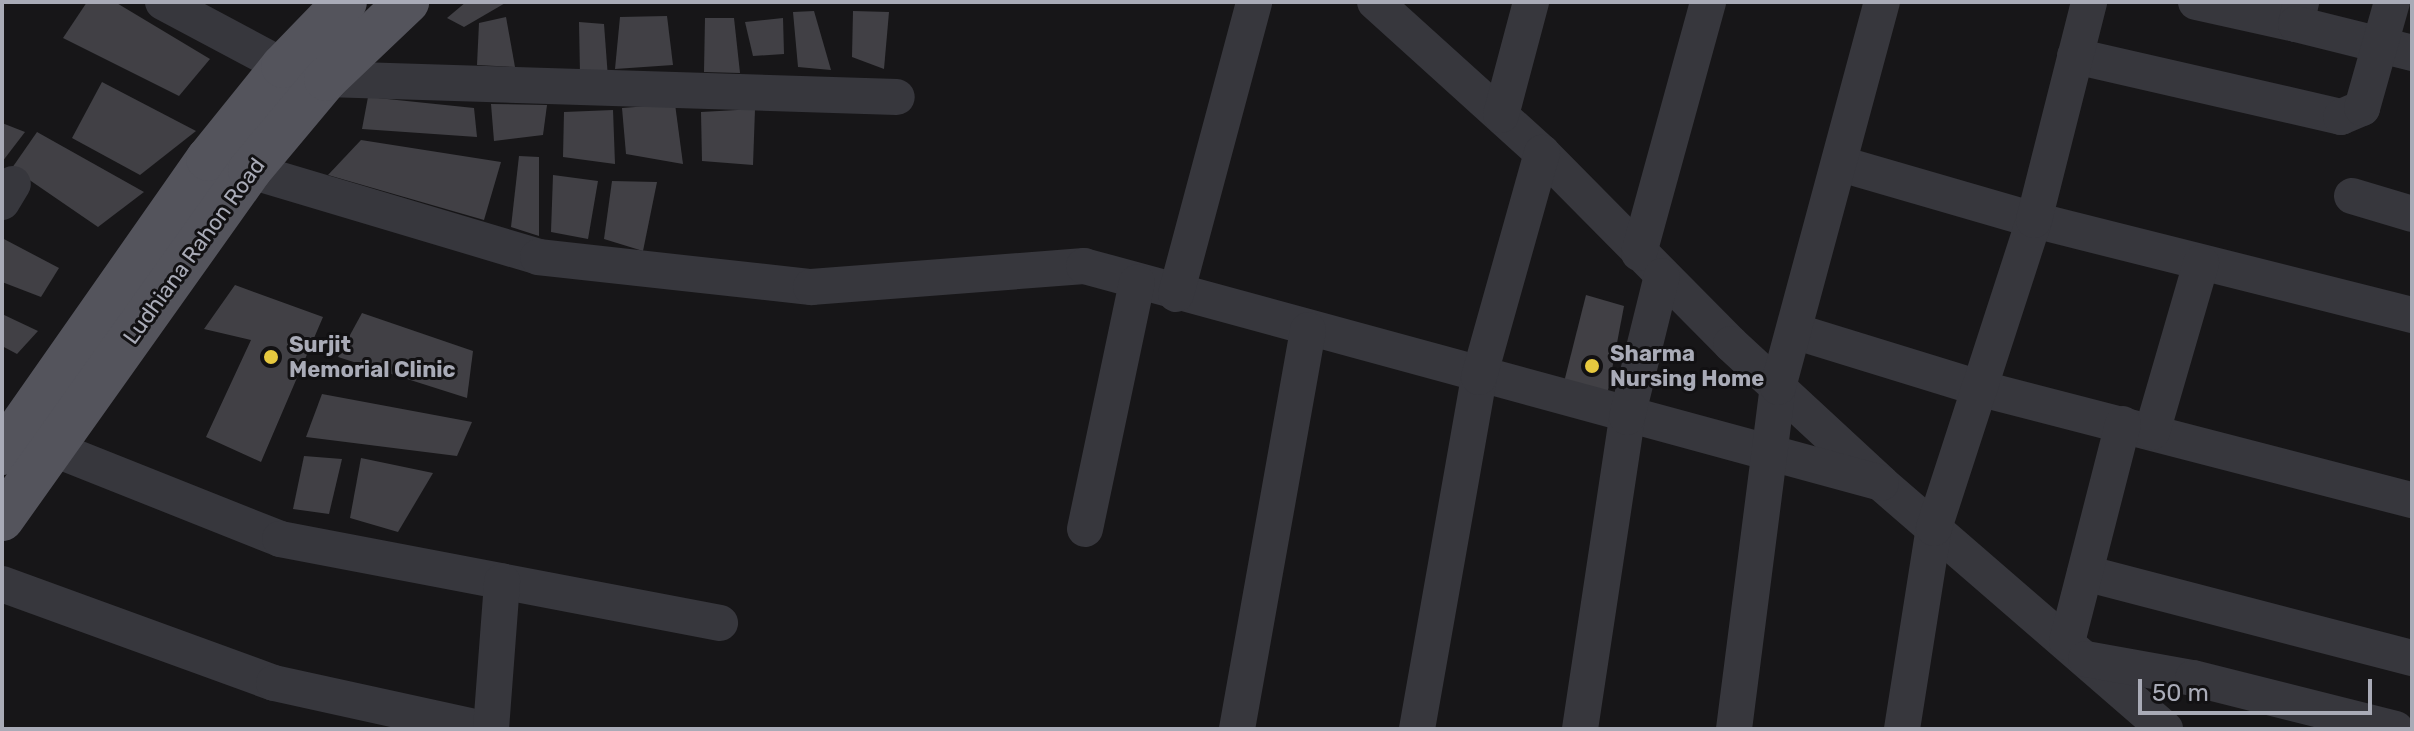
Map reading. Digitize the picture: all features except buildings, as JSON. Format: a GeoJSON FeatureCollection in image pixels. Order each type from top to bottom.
{"type":"FeatureCollection","features":[{"type":"Feature","properties":{"kind":"main road","name":"Ludhiana Rahon Road"},"geometry":{"type":"LineString","coordinates":[[2,519],[24,445],[208,159],[283,66],[345,2]]}},
{"type":"Feature","properties":{"kind":"main road","name":"Ludhiana Rahon Road"},"geometry":{"type":"LineString","coordinates":[[24,445],[326,79],[407,2]]}},
{"type":"Feature","properties":{"kind":"street"},"geometry":{"type":"LineString","coordinates":[[163,2],[283,66]]}},
{"type":"Feature","properties":{"kind":"street"},"geometry":{"type":"LineString","coordinates":[[1176,294],[1254,2]]}},
{"type":"Feature","properties":{"kind":"street"},"geometry":{"type":"LineString","coordinates":[[1375,2],[1542,153],[1650,265],[1881,483],[2165,729]]}},
{"type":"Feature","properties":{"kind":"street"},"geometry":{"type":"LineString","coordinates":[[1501,115],[1531,2]]}},
{"type":"Feature","properties":{"kind":"street"},"geometry":{"type":"LineString","coordinates":[[1580,729],[1650,265],[1708,2]]}},
{"type":"Feature","properties":{"kind":"street"},"geometry":{"type":"LineString","coordinates":[[1734,729],[1778,387],[1841,164],[1882,2]]}},
{"type":"Feature","properties":{"kind":"street"},"geometry":{"type":"LineString","coordinates":[[1902,729],[1934,528],[1982,389],[2034,220],[2089,2]]}},
{"type":"Feature","properties":{"kind":"street"},"geometry":{"type":"LineString","coordinates":[[2196,2],[2299,13],[2396,48]]}},
{"type":"Feature","properties":{"kind":"street"},"geometry":{"type":"LineString","coordinates":[[2075,56],[2341,117],[2362,108],[2396,48],[2392,2]]}},
{"type":"Feature","properties":{"kind":"street"},"geometry":{"type":"LineString","coordinates":[[326,79],[897,97]]}},
{"type":"Feature","properties":{"kind":"street"},"geometry":{"type":"LineString","coordinates":[[1417,729],[1479,377],[1542,153]]}},
{"type":"Feature","properties":{"kind":"street"},"geometry":{"type":"LineString","coordinates":[[208,159],[538,257],[811,287],[1084,266],[1479,377],[1881,483]]}},
{"type":"Feature","properties":{"kind":"street"},"geometry":{"type":"LineString","coordinates":[[1841,164],[2034,220],[2412,315]]}},
{"type":"Feature","properties":{"kind":"street"},"geometry":{"type":"LineString","coordinates":[[2352,196],[2412,214]]}},
{"type":"Feature","properties":{"kind":"street"},"geometry":{"type":"LineString","coordinates":[[2077,651],[2085,573],[2201,263]]}},
{"type":"Feature","properties":{"kind":"street"},"geometry":{"type":"LineString","coordinates":[[1085,529],[1137,282]]}},
{"type":"Feature","properties":{"kind":"street"},"geometry":{"type":"LineString","coordinates":[[1237,729],[1308,330]]}},
{"type":"Feature","properties":{"kind":"street"},"geometry":{"type":"LineString","coordinates":[[1794,331],[1982,389],[2412,500]]}},
{"type":"Feature","properties":{"kind":"street"},"geometry":{"type":"LineString","coordinates":[[24,445],[280,539],[720,623]]}},
{"type":"Feature","properties":{"kind":"street"},"geometry":{"type":"LineString","coordinates":[[2085,573],[2412,658]]}},
{"type":"Feature","properties":{"kind":"street"},"geometry":{"type":"LineString","coordinates":[[491,729],[502,581]]}},
{"type":"Feature","properties":{"kind":"street"},"geometry":{"type":"LineString","coordinates":[[2,584],[274,683],[483,729]]}},
{"type":"Feature","properties":{"kind":"street"},"geometry":{"type":"LineString","coordinates":[[2077,651],[2396,729]]}},
{"type":"Feature","properties":{"kind":"place","name":"Surjit Memorial Clinic"},"geometry":{"type":"Point","coordinates":[271,357]}},
{"type":"Feature","properties":{"kind":"place","name":"Sharma Nursing Home"},"geometry":{"type":"Point","coordinates":[1592,366]}}]}
